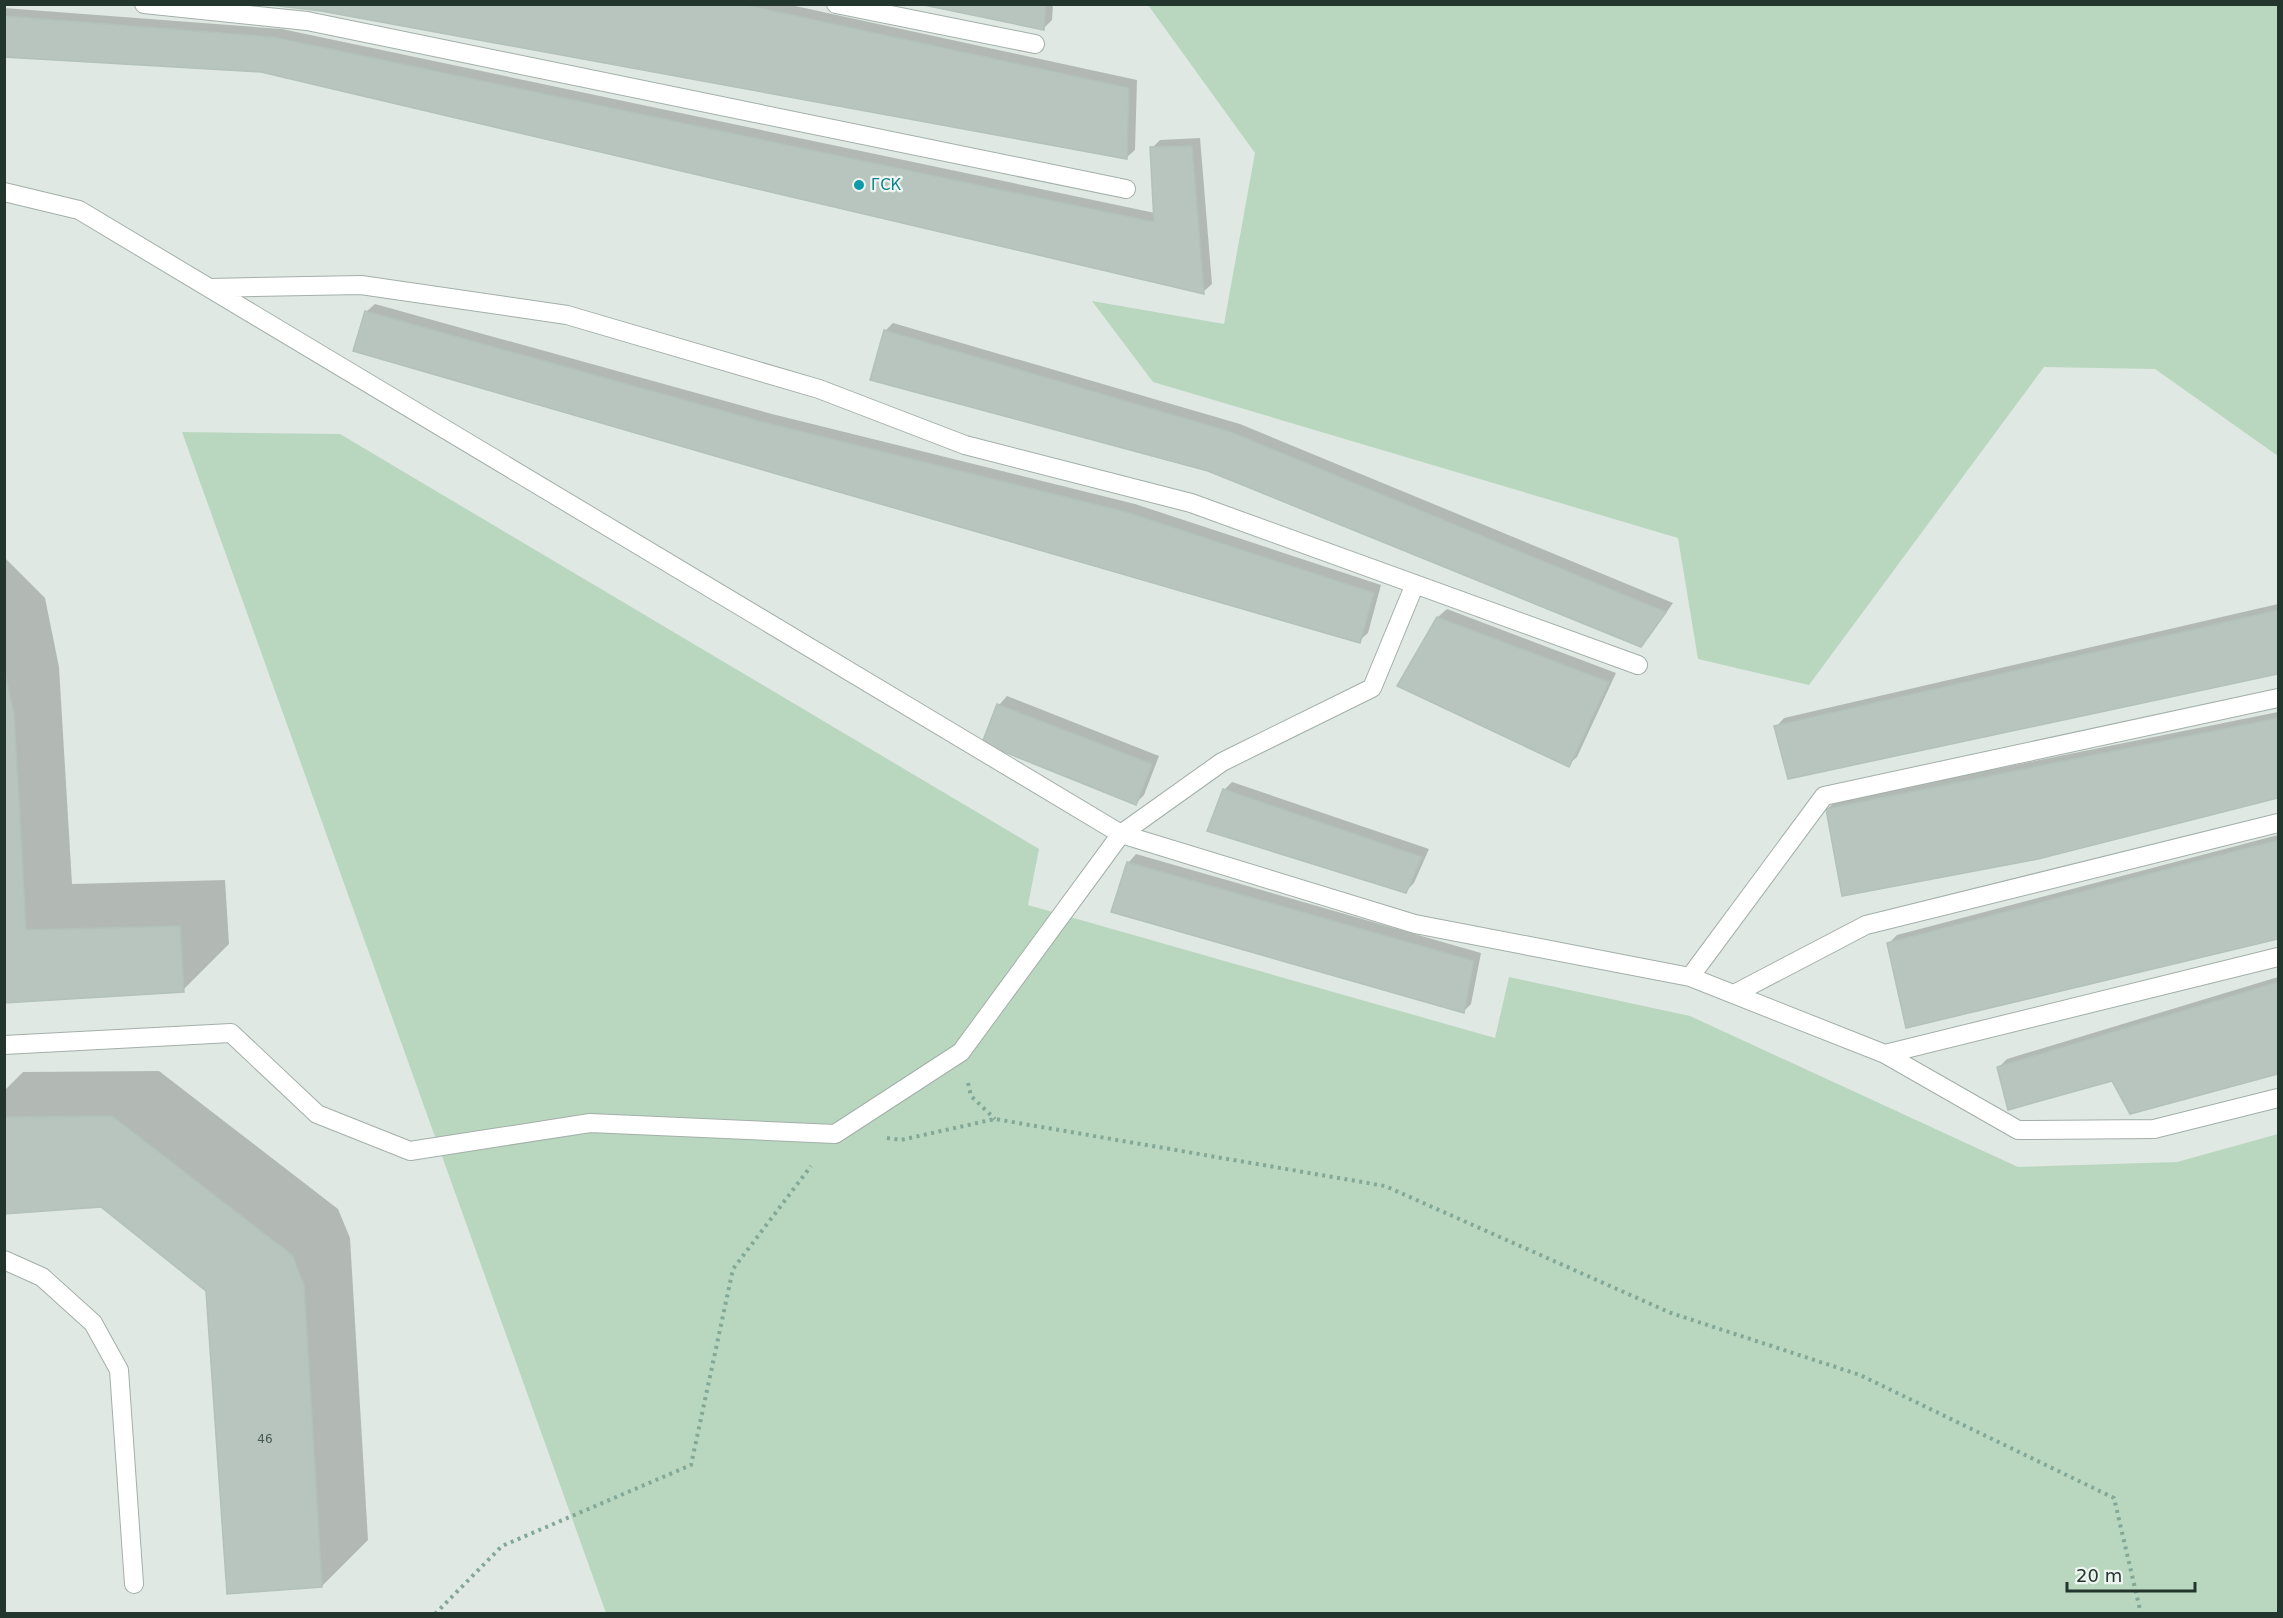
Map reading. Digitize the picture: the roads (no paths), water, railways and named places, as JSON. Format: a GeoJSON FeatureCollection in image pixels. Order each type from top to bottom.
{"type":"FeatureCollection","features":[{"type":"Feature","properties":{"kind":"lane"},"geometry":{"type":"LineString","coordinates":[[144,4],[307,21],[1126,189]]}},
{"type":"Feature","properties":{"kind":"lane"},"geometry":{"type":"LineString","coordinates":[[836,4],[1035,44]]}},
{"type":"Feature","properties":{"kind":"lane"},"geometry":{"type":"LineString","coordinates":[[4,192],[79,210],[1121,834],[1415,924],[1690,977],[1884,1054],[2018,1130],[2154,1129],[2278,1098]]}},
{"type":"Feature","properties":{"kind":"lane"},"geometry":{"type":"LineString","coordinates":[[209,288],[361,285],[567,315],[819,389],[965,446],[1191,503],[1638,665]]}},
{"type":"Feature","properties":{"kind":"lane"},"geometry":{"type":"LineString","coordinates":[[4,1045],[231,1033],[317,1114],[410,1151],[590,1123],[835,1134],[961,1052],[1121,834],[1222,762],[1372,688],[1415,584]]}},
{"type":"Feature","properties":{"kind":"lane"},"geometry":{"type":"LineString","coordinates":[[1690,977],[1824,796],[2278,698]]}},
{"type":"Feature","properties":{"kind":"lane"},"geometry":{"type":"LineString","coordinates":[[1734,994],[1866,925],[2278,823]]}},
{"type":"Feature","properties":{"kind":"lane"},"geometry":{"type":"LineString","coordinates":[[1884,1054],[2278,957]]}},
{"type":"Feature","properties":{"kind":"lane"},"geometry":{"type":"LineString","coordinates":[[4,1260],[42,1277],[93,1323],[118,1370],[135,1584]]}},
{"type":"Feature","properties":{"kind":"place","name":"ГСК"},"geometry":{"type":"Point","coordinates":[859,185]}}]}
